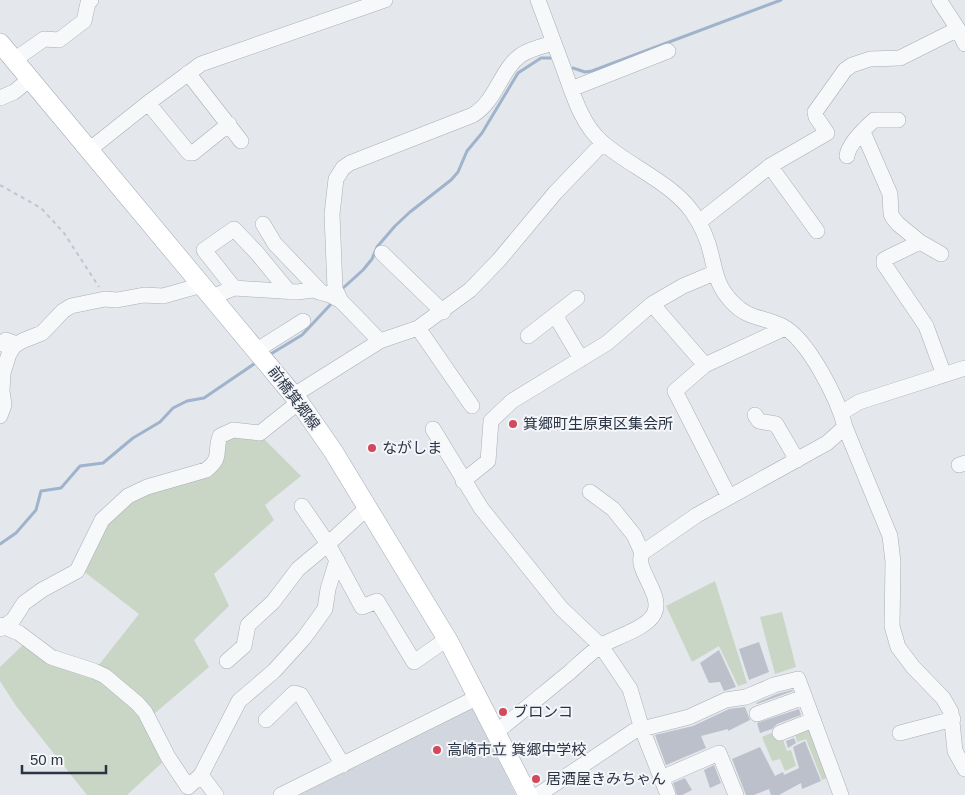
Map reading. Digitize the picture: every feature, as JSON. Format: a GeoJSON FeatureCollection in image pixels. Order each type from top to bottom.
{"type":"FeatureCollection","features":[{"type":"Feature","properties":{"kind":"main road","name":"前橋箕郷線"},"geometry":{"type":"LineString","coordinates":[[0,43],[297,398],[333,451],[447,639],[528,795]]}},
{"type":"Feature","properties":{"kind":"street"},"geometry":{"type":"LineString","coordinates":[[14,60],[44,39],[59,40],[84,21],[88,3],[91,0]]}},
{"type":"Feature","properties":{"kind":"street"},"geometry":{"type":"LineString","coordinates":[[89,150],[201,64],[384,0]]}},
{"type":"Feature","properties":{"kind":"street"},"geometry":{"type":"LineString","coordinates":[[538,0],[585,122],[603,143],[684,201],[698,222],[711,253],[714,273],[723,290],[742,312],[785,328],[793,333],[810,353],[843,420],[890,536],[893,562],[892,626],[898,647],[913,667],[943,698],[951,712],[955,751],[965,769]]}},
{"type":"Feature","properties":{"kind":"street"},"geometry":{"type":"LineString","coordinates":[[940,0],[965,44]]}},
{"type":"Feature","properties":{"kind":"street"},"geometry":{"type":"LineString","coordinates":[[698,222],[770,166],[827,133],[816,117],[815,112],[845,70],[852,65],[870,59],[900,58],[958,29]]}},
{"type":"Feature","properties":{"kind":"street"},"geometry":{"type":"LineString","coordinates":[[380,341],[341,300],[335,289],[332,214],[336,179],[343,168],[350,163],[473,115],[487,104],[511,64],[520,56],[554,43]]}},
{"type":"Feature","properties":{"kind":"street"},"geometry":{"type":"LineString","coordinates":[[571,89],[668,51]]}},
{"type":"Feature","properties":{"kind":"street"},"geometry":{"type":"LineString","coordinates":[[188,73],[241,141]]}},
{"type":"Feature","properties":{"kind":"street"},"geometry":{"type":"LineString","coordinates":[[0,98],[14,92],[30,79]]}},
{"type":"Feature","properties":{"kind":"street"},"geometry":{"type":"LineString","coordinates":[[148,103],[189,153],[193,153],[229,124]]}},
{"type":"Feature","properties":{"kind":"street"},"geometry":{"type":"LineString","coordinates":[[847,156],[851,144],[874,120],[898,120]]}},
{"type":"Feature","properties":{"kind":"street"},"geometry":{"type":"LineString","coordinates":[[863,132],[890,194],[893,218],[920,242],[941,254]]}},
{"type":"Feature","properties":{"kind":"street"},"geometry":{"type":"LineString","coordinates":[[2,627],[13,620],[24,603],[42,590],[77,571],[102,520],[128,496],[147,487],[206,470],[213,465],[217,458],[217,443],[220,436],[233,430],[260,433],[297,398],[380,341],[418,328],[443,312],[470,290],[493,266],[555,193],[603,143]]}},
{"type":"Feature","properties":{"kind":"street"},"geometry":{"type":"LineString","coordinates":[[770,166],[817,231]]}},
{"type":"Feature","properties":{"kind":"street"},"geometry":{"type":"LineString","coordinates":[[263,224],[275,244],[322,293]]}},
{"type":"Feature","properties":{"kind":"street"},"geometry":{"type":"LineString","coordinates":[[234,288],[204,250],[234,229],[257,253],[289,292]]}},
{"type":"Feature","properties":{"kind":"street"},"geometry":{"type":"LineString","coordinates":[[920,242],[884,260],[884,264],[926,326],[944,375]]}},
{"type":"Feature","properties":{"kind":"street"},"geometry":{"type":"LineString","coordinates":[[382,252],[443,312]]}},
{"type":"Feature","properties":{"kind":"street"},"geometry":{"type":"LineString","coordinates":[[463,480],[488,461],[491,421],[512,401],[607,343],[652,304],[682,286],[714,273]]}},
{"type":"Feature","properties":{"kind":"street"},"geometry":{"type":"LineString","coordinates":[[0,416],[4,405],[2,392],[3,373],[9,354],[17,344],[42,333],[71,306],[144,295],[163,296],[234,288],[289,292],[313,290],[341,300]]}},
{"type":"Feature","properties":{"kind":"street"},"geometry":{"type":"LineString","coordinates":[[528,336],[576,298]]}},
{"type":"Feature","properties":{"kind":"street"},"geometry":{"type":"LineString","coordinates":[[652,304],[705,365]]}},
{"type":"Feature","properties":{"kind":"street"},"geometry":{"type":"LineString","coordinates":[[555,315],[581,359]]}},
{"type":"Feature","properties":{"kind":"street"},"geometry":{"type":"LineString","coordinates":[[260,354],[303,321]]}},
{"type":"Feature","properties":{"kind":"street"},"geometry":{"type":"LineString","coordinates":[[418,328],[472,406]]}},
{"type":"Feature","properties":{"kind":"street"},"geometry":{"type":"LineString","coordinates":[[729,497],[675,390],[705,365],[785,328]]}},
{"type":"Feature","properties":{"kind":"street"},"geometry":{"type":"LineString","coordinates":[[0,344],[6,340],[17,344]]}},
{"type":"Feature","properties":{"kind":"street"},"geometry":{"type":"LineString","coordinates":[[496,732],[601,646],[646,624],[655,612],[656,605],[654,592],[641,563],[640,558],[642,554],[697,515],[827,443],[843,420],[859,402],[965,368]]}},
{"type":"Feature","properties":{"kind":"street"},"geometry":{"type":"LineString","coordinates":[[755,415],[759,421],[776,424],[797,460]]}},
{"type":"Feature","properties":{"kind":"street"},"geometry":{"type":"LineString","coordinates":[[433,429],[481,508],[561,608],[601,646],[630,689],[642,729],[668,795]]}},
{"type":"Feature","properties":{"kind":"street"},"geometry":{"type":"LineString","coordinates":[[590,492],[613,509],[634,535],[642,554]]}},
{"type":"Feature","properties":{"kind":"street"},"geometry":{"type":"LineString","coordinates":[[302,506],[328,544],[362,607],[377,601],[414,662],[447,639]]}},
{"type":"Feature","properties":{"kind":"street"},"geometry":{"type":"LineString","coordinates":[[227,661],[244,646],[248,625],[273,602],[298,569],[367,508]]}},
{"type":"Feature","properties":{"kind":"street"},"geometry":{"type":"LineString","coordinates":[[2,627],[19,633],[51,657],[105,676],[137,703],[145,712],[168,757],[188,787],[202,775],[240,701],[274,671],[304,638],[325,609],[328,589],[337,560]]}},
{"type":"Feature","properties":{"kind":"street"},"geometry":{"type":"LineString","coordinates":[[538,795],[634,731],[689,717],[726,700],[746,696],[774,685],[798,679],[840,795]]}},
{"type":"Feature","properties":{"kind":"street"},"geometry":{"type":"LineString","coordinates":[[266,720],[294,693],[301,695],[343,764]]}},
{"type":"Feature","properties":{"kind":"street"},"geometry":{"type":"LineString","coordinates":[[757,714],[804,697]]}},
{"type":"Feature","properties":{"kind":"street"},"geometry":{"type":"LineString","coordinates":[[281,795],[478,698]]}},
{"type":"Feature","properties":{"kind":"street"},"geometry":{"type":"LineString","coordinates":[[900,733],[953,719]]}},
{"type":"Feature","properties":{"kind":"street"},"geometry":{"type":"LineString","coordinates":[[780,732],[813,720]]}},
{"type":"Feature","properties":{"kind":"street"},"geometry":{"type":"LineString","coordinates":[[661,778],[719,754],[736,795]]}},
{"type":"Feature","properties":{"kind":"street"},"geometry":{"type":"LineString","coordinates":[[202,775],[216,795]]}},
{"type":"Feature","properties":{"kind":"path"},"geometry":{"type":"LineString","coordinates":[[0,186],[41,208],[64,233],[108,299]]}},
{"type":"Feature","properties":{"kind":"shaded area","name":"高崎市立 箕郷中学校"},"geometry":{"type":"Polygon","coordinates":[[[471,705],[516,795],[290,795],[471,705]]]}},
{"type":"Feature","properties":{"kind":"green space"},"geometry":{"type":"Polygon","coordinates":[[[227,436],[263,438],[301,476],[265,505],[274,520],[214,574],[229,606],[194,640],[209,667],[154,714],[98,666],[139,614],[82,570],[105,523],[131,499],[201,477],[227,436]]]}},
{"type":"Feature","properties":{"kind":"green space"},"geometry":{"type":"Polygon","coordinates":[[[715,581],[747,683],[738,686],[719,646],[692,662],[666,606],[715,581]]]}},
{"type":"Feature","properties":{"kind":"green space"},"geometry":{"type":"Polygon","coordinates":[[[782,612],[796,667],[775,674],[760,617],[782,612]]]}},
{"type":"Feature","properties":{"kind":"green space"},"geometry":{"type":"Polygon","coordinates":[[[25,643],[101,679],[138,711],[166,759],[127,795],[87,795],[16,706],[0,681],[0,667],[25,643]]]}},
{"type":"Feature","properties":{"kind":"green space"},"geometry":{"type":"Polygon","coordinates":[[[812,722],[832,776],[822,780],[806,739],[797,742],[794,730],[812,722]]]}},
{"type":"Feature","properties":{"kind":"green space"},"geometry":{"type":"Polygon","coordinates":[[[776,731],[782,737],[787,751],[791,750],[796,766],[785,771],[780,759],[772,761],[762,737],[776,731]]]}},
{"type":"Feature","properties":{"kind":"building"},"geometry":{"type":"Polygon","coordinates":[[[759,642],[769,672],[749,680],[739,649],[759,642]]]}},
{"type":"Feature","properties":{"kind":"building"},"geometry":{"type":"Polygon","coordinates":[[[719,650],[736,687],[724,691],[720,682],[709,683],[700,663],[719,650]]]}},
{"type":"Feature","properties":{"kind":"building"},"geometry":{"type":"Polygon","coordinates":[[[793,691],[756,703],[777,694],[793,691]]]}},
{"type":"Feature","properties":{"kind":"building"},"geometry":{"type":"Polygon","coordinates":[[[745,707],[750,720],[728,731],[728,729],[701,736],[706,748],[666,765],[655,735],[693,726],[729,709],[745,707]]]}},
{"type":"Feature","properties":{"kind":"building"},"geometry":{"type":"Polygon","coordinates":[[[799,709],[801,715],[760,733],[757,723],[799,709]]]}},
{"type":"Feature","properties":{"kind":"building"},"geometry":{"type":"Polygon","coordinates":[[[794,738],[796,743],[788,748],[786,741],[794,738]]]}},
{"type":"Feature","properties":{"kind":"building"},"geometry":{"type":"Polygon","coordinates":[[[805,741],[821,781],[802,789],[801,783],[779,795],[771,795],[769,789],[754,795],[746,795],[732,759],[760,747],[775,776],[783,772],[784,775],[799,768],[793,747],[805,741]]]}},
{"type":"Feature","properties":{"kind":"building"},"geometry":{"type":"Polygon","coordinates":[[[714,765],[721,783],[710,788],[704,770],[714,765]]]}},
{"type":"Feature","properties":{"kind":"building"},"geometry":{"type":"Polygon","coordinates":[[[685,778],[692,790],[682,795],[677,795],[673,783],[685,778]]]}},
{"type":"Feature","properties":{"kind":"waterway"},"geometry":{"type":"LineString","coordinates":[[573,68],[585,72],[592,71],[781,0]]}},
{"type":"Feature","properties":{"kind":"waterway"},"geometry":{"type":"LineString","coordinates":[[342,289],[363,270],[372,259],[377,247],[395,226],[451,180],[458,172],[467,151],[482,133],[518,73],[541,58],[553,58]]}},
{"type":"Feature","properties":{"kind":"waterway"},"geometry":{"type":"LineString","coordinates":[[269,355],[302,335],[332,303]]}},
{"type":"Feature","properties":{"kind":"waterway"},"geometry":{"type":"LineString","coordinates":[[0,544],[16,533],[36,510],[41,491],[61,488],[80,466],[103,463],[133,438],[160,422],[173,408],[187,401],[204,398],[257,362]]}},
{"type":"Feature","properties":{"kind":"place","name":"箕郷町生原東区集会所"},"geometry":{"type":"Point","coordinates":[513,424]}},
{"type":"Feature","properties":{"kind":"place","name":"ながしま"},"geometry":{"type":"Point","coordinates":[372,448]}},
{"type":"Feature","properties":{"kind":"place","name":"ブロンコ"},"geometry":{"type":"Point","coordinates":[503,712]}},
{"type":"Feature","properties":{"kind":"place","name":"高崎市立 箕郷中学校"},"geometry":{"type":"Point","coordinates":[437,750]}},
{"type":"Feature","properties":{"kind":"place","name":"居酒屋きみちゃん"},"geometry":{"type":"Point","coordinates":[536,779]}}]}
